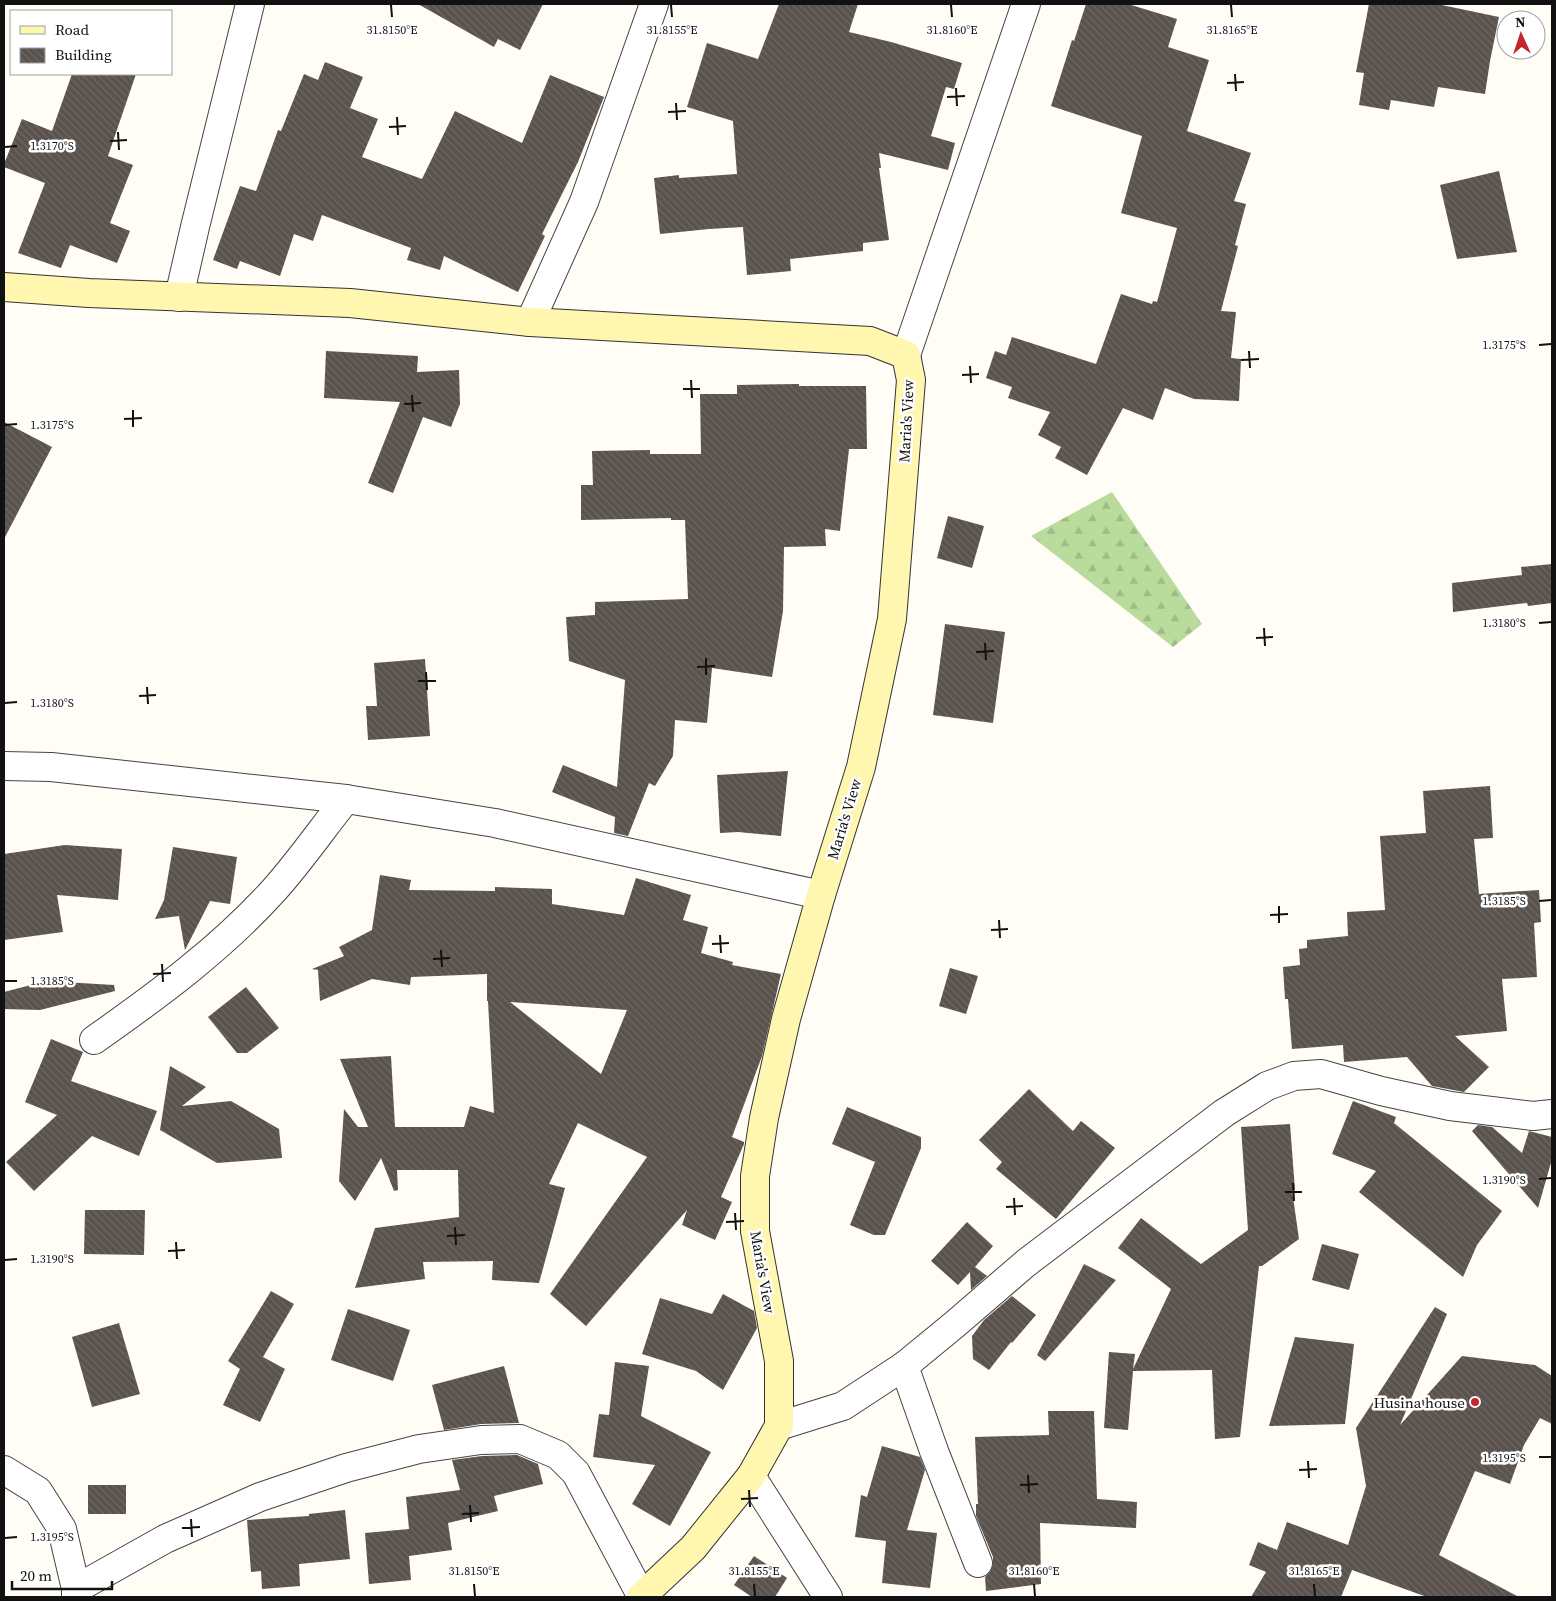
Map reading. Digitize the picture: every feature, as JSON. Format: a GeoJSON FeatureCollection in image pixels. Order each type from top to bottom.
{"type":"FeatureCollection","features":[{"type":"Feature","properties":{"kind":"street"},"geometry":{"type":"LineString","coordinates":[[179,297],[250,4]]}},
{"type":"Feature","properties":{"kind":"street"},"geometry":{"type":"LineString","coordinates":[[530,322],[584,202],[654,4]]}},
{"type":"Feature","properties":{"kind":"street","name":"Maria's View"},"geometry":{"type":"LineString","coordinates":[[641,1597],[693,1548],[751,1476],[779,1426],[779,1361],[755,1231],[754,1176],[764,1118],[786,1019],[821,895],[861,767],[892,619],[910,380],[906,356],[1026,4]]}},
{"type":"Feature","properties":{"kind":"street"},"geometry":{"type":"LineString","coordinates":[[4,287],[89,293],[350,303],[530,322],[870,341],[906,356]]}},
{"type":"Feature","properties":{"kind":"street"},"geometry":{"type":"LineString","coordinates":[[4,766],[51,767],[346,799],[495,823],[821,895]]}},
{"type":"Feature","properties":{"kind":"street"},"geometry":{"type":"LineString","coordinates":[[94,1040],[162,992],[221,943],[275,889],[346,799]]}},
{"type":"Feature","properties":{"kind":"street"},"geometry":{"type":"LineString","coordinates":[[779,1426],[843,1406],[904,1366],[954,1326],[1026,1263],[1224,1113],[1267,1086],[1294,1076],[1322,1074],[1381,1091],[1450,1106],[1533,1116],[1552,1114]]}},
{"type":"Feature","properties":{"kind":"street"},"geometry":{"type":"LineString","coordinates":[[904,1366],[934,1451],[978,1563]]}},
{"type":"Feature","properties":{"kind":"street"},"geometry":{"type":"LineString","coordinates":[[4,1470],[38,1492],[62,1529],[76,1593],[165,1539],[260,1496],[346,1468],[419,1449],[481,1440],[520,1440],[558,1455],[576,1473],[641,1597]]}},
{"type":"Feature","properties":{"kind":"street"},"geometry":{"type":"LineString","coordinates":[[751,1476],[828,1597]]}},
{"type":"Feature","properties":{"kind":"green space"},"geometry":{"type":"Polygon","coordinates":[[[1112,492],[1202,624],[1173,647],[1031,536],[1112,492]]]}},
{"type":"Feature","properties":{"kind":"building"},"geometry":{"type":"Polygon","coordinates":[[[418,4],[543,4],[520,50],[498,39],[494,47],[418,4]]]}},
{"type":"Feature","properties":{"kind":"building"},"geometry":{"type":"Polygon","coordinates":[[[779,4],[858,4],[849,32],[962,63],[954,89],[946,87],[931,136],[955,143],[948,170],[879,153],[881,168],[879,168],[889,240],[863,243],[863,251],[790,259],[791,271],[747,275],[743,227],[660,234],[654,178],[679,175],[679,178],[737,174],[733,121],[687,107],[707,43],[758,59],[779,4]]]}},
{"type":"Feature","properties":{"kind":"building"},"geometry":{"type":"Polygon","coordinates":[[[1086,4],[1128,4],[1177,19],[1168,47],[1209,60],[1187,131],[1251,153],[1234,201],[1246,204],[1235,245],[1238,246],[1221,311],[1236,312],[1231,358],[1241,359],[1239,401],[1194,399],[1165,388],[1153,420],[1123,408],[1087,475],[1055,458],[1061,447],[1038,435],[1050,412],[1008,398],[1012,387],[986,378],[995,351],[1006,355],[1012,337],[1096,364],[1121,294],[1152,304],[1153,301],[1157,302],[1177,228],[1121,213],[1142,136],[1051,106],[1072,40],[1074,41],[1086,4]]]}},
{"type":"Feature","properties":{"kind":"building"},"geometry":{"type":"Polygon","coordinates":[[[1369,4],[1437,4],[1496,16],[1496,32],[1485,94],[1438,87],[1434,107],[1391,100],[1389,110],[1359,105],[1364,73],[1356,72],[1369,4]]]}},
{"type":"Feature","properties":{"kind":"building"},"geometry":{"type":"Polygon","coordinates":[[[325,62],[363,77],[350,108],[378,119],[362,157],[422,179],[455,111],[522,143],[550,75],[604,97],[578,162],[542,234],[545,236],[518,292],[444,256],[440,270],[407,260],[411,248],[322,215],[313,241],[294,234],[280,276],[240,261],[237,269],[213,260],[240,186],[256,191],[278,130],[281,131],[304,74],[318,80],[325,62]]]}},
{"type":"Feature","properties":{"kind":"building"},"geometry":{"type":"Polygon","coordinates":[[[72,75],[136,75],[108,156],[133,165],[110,223],[130,231],[117,263],[70,245],[61,268],[18,253],[45,183],[4,167],[4,164],[22,119],[52,131],[72,75]]]}},
{"type":"Feature","properties":{"kind":"building"},"geometry":{"type":"Polygon","coordinates":[[[1499,171],[1517,252],[1457,259],[1440,185],[1499,171]]]}},
{"type":"Feature","properties":{"kind":"building"},"geometry":{"type":"Polygon","coordinates":[[[326,351],[418,356],[417,372],[459,370],[460,404],[451,427],[423,417],[393,493],[368,483],[400,402],[324,398],[326,351]]]}},
{"type":"Feature","properties":{"kind":"building"},"geometry":{"type":"Polygon","coordinates":[[[799,384],[799,386],[866,386],[867,449],[849,449],[840,531],[825,529],[826,546],[784,547],[783,611],[772,677],[712,668],[707,723],[675,720],[673,756],[655,786],[649,783],[628,836],[614,833],[615,817],[552,792],[563,765],[617,787],[625,680],[569,661],[566,617],[595,615],[595,602],[688,599],[685,520],[671,520],[671,518],[581,520],[581,485],[593,485],[592,451],[650,450],[650,454],[701,454],[700,394],[737,394],[737,385],[799,384]]]}},
{"type":"Feature","properties":{"kind":"building"},"geometry":{"type":"Polygon","coordinates":[[[4,422],[52,447],[4,539],[4,422]]]}},
{"type":"Feature","properties":{"kind":"building"},"geometry":{"type":"Polygon","coordinates":[[[948,516],[984,526],[972,568],[937,558],[948,516]]]}},
{"type":"Feature","properties":{"kind":"building"},"geometry":{"type":"Polygon","coordinates":[[[1552,564],[1552,603],[1528,606],[1527,603],[1453,612],[1452,583],[1522,575],[1521,567],[1552,564]]]}},
{"type":"Feature","properties":{"kind":"building"},"geometry":{"type":"Polygon","coordinates":[[[945,624],[1005,632],[993,723],[933,715],[945,624]]]}},
{"type":"Feature","properties":{"kind":"building"},"geometry":{"type":"Polygon","coordinates":[[[425,659],[430,736],[368,740],[366,706],[377,706],[374,663],[425,659]]]}},
{"type":"Feature","properties":{"kind":"building"},"geometry":{"type":"Polygon","coordinates":[[[788,771],[781,836],[738,832],[720,833],[717,775],[788,771]]]}},
{"type":"Feature","properties":{"kind":"building"},"geometry":{"type":"Polygon","coordinates":[[[1490,786],[1493,838],[1474,839],[1479,894],[1539,890],[1541,922],[1534,923],[1537,977],[1502,979],[1507,1031],[1455,1036],[1489,1067],[1464,1092],[1432,1086],[1407,1057],[1344,1062],[1343,1045],[1292,1049],[1288,999],[1285,999],[1283,967],[1300,965],[1299,949],[1307,948],[1307,940],[1348,936],[1347,912],[1385,910],[1380,836],[1426,833],[1423,791],[1490,786]]]}},
{"type":"Feature","properties":{"kind":"building"},"geometry":{"type":"Polygon","coordinates":[[[65,845],[122,849],[118,900],[57,895],[63,932],[4,940],[4,854],[65,845]]]}},
{"type":"Feature","properties":{"kind":"building"},"geometry":{"type":"Polygon","coordinates":[[[173,847],[237,857],[230,904],[210,901],[185,950],[179,916],[155,919],[164,900],[173,847]]]}},
{"type":"Feature","properties":{"kind":"building"},"geometry":{"type":"Polygon","coordinates":[[[380,875],[411,880],[409,890],[495,891],[495,887],[552,889],[552,904],[624,915],[636,878],[691,895],[683,920],[708,927],[701,953],[733,962],[732,965],[781,974],[762,1056],[732,1137],[744,1142],[744,1144],[721,1197],[732,1202],[715,1240],[682,1225],[687,1210],[586,1326],[550,1294],[647,1157],[578,1123],[549,1184],[565,1188],[539,1283],[492,1280],[493,1261],[423,1262],[425,1279],[355,1288],[375,1228],[459,1217],[458,1170],[397,1170],[398,1190],[394,1191],[381,1158],[355,1201],[339,1181],[344,1109],[358,1127],[368,1127],[340,1059],[391,1056],[395,1127],[464,1127],[470,1106],[494,1113],[487,974],[411,977],[410,985],[372,979],[320,1001],[318,970],[312,969],[344,956],[339,947],[372,930],[380,875]],[[510,1002],[601,1074],[627,1010],[510,1002]]]}},
{"type":"Feature","properties":{"kind":"building"},"geometry":{"type":"Polygon","coordinates":[[[950,968],[978,976],[966,1014],[939,1006],[950,968]]]}},
{"type":"Feature","properties":{"kind":"building"},"geometry":{"type":"Polygon","coordinates":[[[46,981],[114,985],[115,991],[40,1010],[4,1009],[4,992],[46,981]]]}},
{"type":"Feature","properties":{"kind":"building"},"geometry":{"type":"Polygon","coordinates":[[[246,987],[279,1028],[247,1053],[237,1053],[208,1017],[246,987]]]}},
{"type":"Feature","properties":{"kind":"building"},"geometry":{"type":"Polygon","coordinates":[[[51,1039],[83,1052],[71,1081],[157,1111],[139,1156],[92,1136],[34,1191],[6,1162],[57,1115],[25,1102],[51,1039]]]}},
{"type":"Feature","properties":{"kind":"building"},"geometry":{"type":"Polygon","coordinates":[[[170,1066],[206,1087],[182,1106],[231,1101],[279,1129],[282,1158],[217,1163],[160,1130],[170,1066]]]}},
{"type":"Feature","properties":{"kind":"building"},"geometry":{"type":"Polygon","coordinates":[[[1029,1089],[1073,1131],[1081,1121],[1115,1148],[1056,1219],[996,1169],[1002,1162],[979,1140],[1029,1089]]]}},
{"type":"Feature","properties":{"kind":"building"},"geometry":{"type":"Polygon","coordinates":[[[1353,1101],[1396,1117],[1394,1123],[1502,1211],[1477,1245],[1463,1277],[1359,1192],[1376,1171],[1332,1154],[1353,1101]]]}},
{"type":"Feature","properties":{"kind":"building"},"geometry":{"type":"Polygon","coordinates":[[[847,1107],[921,1137],[921,1148],[885,1235],[874,1235],[850,1225],[875,1162],[832,1144],[847,1107]]]}},
{"type":"Feature","properties":{"kind":"building"},"geometry":{"type":"Polygon","coordinates":[[[1290,1124],[1295,1190],[1292,1190],[1299,1239],[1262,1266],[1259,1266],[1240,1437],[1215,1439],[1212,1370],[1133,1371],[1128,1430],[1104,1428],[1109,1352],[1135,1354],[1133,1369],[1171,1289],[1118,1248],[1141,1218],[1201,1264],[1248,1230],[1241,1127],[1290,1124]]]}},
{"type":"Feature","properties":{"kind":"building"},"geometry":{"type":"Polygon","coordinates":[[[1478,1125],[1492,1127],[1522,1153],[1529,1131],[1552,1137],[1552,1159],[1538,1208],[1472,1131],[1478,1125]]]}},
{"type":"Feature","properties":{"kind":"building"},"geometry":{"type":"Polygon","coordinates":[[[85,1210],[145,1210],[144,1255],[84,1254],[85,1210]]]}},
{"type":"Feature","properties":{"kind":"building"},"geometry":{"type":"Polygon","coordinates":[[[967,1222],[993,1246],[975,1267],[987,1276],[971,1290],[970,1272],[958,1285],[931,1261],[967,1222]]]}},
{"type":"Feature","properties":{"kind":"building"},"geometry":{"type":"Polygon","coordinates":[[[1322,1244],[1359,1254],[1349,1290],[1312,1280],[1322,1244]]]}},
{"type":"Feature","properties":{"kind":"building"},"geometry":{"type":"Polygon","coordinates":[[[1084,1264],[1116,1280],[1045,1361],[1037,1355],[1084,1264]]]}},
{"type":"Feature","properties":{"kind":"building"},"geometry":{"type":"Polygon","coordinates":[[[271,1291],[294,1304],[263,1357],[285,1369],[260,1422],[223,1405],[240,1369],[228,1361],[271,1291]]]}},
{"type":"Feature","properties":{"kind":"building"},"geometry":{"type":"Polygon","coordinates":[[[723,1294],[754,1311],[757,1328],[723,1390],[696,1371],[642,1354],[660,1298],[712,1314],[723,1294]]]}},
{"type":"Feature","properties":{"kind":"building"},"geometry":{"type":"Polygon","coordinates":[[[1012,1296],[1036,1315],[989,1370],[973,1359],[972,1336],[984,1320],[1012,1296]]]}},
{"type":"Feature","properties":{"kind":"building"},"geometry":{"type":"Polygon","coordinates":[[[1435,1307],[1447,1314],[1400,1425],[1462,1356],[1535,1365],[1552,1376],[1552,1424],[1540,1418],[1524,1445],[1510,1484],[1475,1471],[1439,1555],[1519,1597],[1427,1597],[1352,1570],[1341,1597],[1251,1597],[1266,1572],[1249,1565],[1258,1542],[1277,1550],[1287,1522],[1348,1545],[1366,1486],[1356,1428],[1435,1307]]]}},
{"type":"Feature","properties":{"kind":"building"},"geometry":{"type":"Polygon","coordinates":[[[348,1309],[410,1330],[393,1381],[331,1360],[348,1309]]]}},
{"type":"Feature","properties":{"kind":"building"},"geometry":{"type":"Polygon","coordinates":[[[119,1323],[140,1394],[92,1407],[72,1337],[119,1323]]]}},
{"type":"Feature","properties":{"kind":"building"},"geometry":{"type":"Polygon","coordinates":[[[1295,1337],[1354,1344],[1345,1424],[1269,1426],[1295,1337]]]}},
{"type":"Feature","properties":{"kind":"building"},"geometry":{"type":"Polygon","coordinates":[[[615,1362],[649,1366],[641,1416],[711,1452],[670,1526],[632,1504],[655,1465],[593,1457],[599,1414],[609,1415],[615,1362]]]}},
{"type":"Feature","properties":{"kind":"building"},"geometry":{"type":"Polygon","coordinates":[[[504,1366],[519,1423],[481,1424],[444,1430],[432,1385],[504,1366]]]}},
{"type":"Feature","properties":{"kind":"building"},"geometry":{"type":"Polygon","coordinates":[[[1048,1411],[1094,1411],[1097,1499],[1137,1502],[1136,1528],[1040,1523],[1041,1584],[986,1591],[985,1577],[993,1565],[993,1557],[976,1516],[976,1504],[978,1504],[975,1437],[1049,1435],[1048,1411]]]}},
{"type":"Feature","properties":{"kind":"building"},"geometry":{"type":"Polygon","coordinates":[[[882,1446],[920,1457],[925,1470],[907,1530],[937,1533],[930,1588],[882,1583],[886,1541],[855,1537],[861,1495],[867,1497],[882,1446]]]}},
{"type":"Feature","properties":{"kind":"building"},"geometry":{"type":"Polygon","coordinates":[[[517,1455],[538,1464],[543,1484],[494,1496],[498,1511],[448,1523],[452,1550],[409,1556],[411,1580],[369,1584],[365,1533],[409,1529],[406,1497],[460,1490],[452,1460],[482,1456],[517,1455]]]}},
{"type":"Feature","properties":{"kind":"building"},"geometry":{"type":"Polygon","coordinates":[[[88,1485],[126,1485],[126,1514],[88,1514],[88,1485]]]}},
{"type":"Feature","properties":{"kind":"building"},"geometry":{"type":"Polygon","coordinates":[[[345,1510],[350,1559],[299,1564],[300,1586],[262,1589],[261,1571],[251,1572],[247,1520],[309,1516],[309,1514],[345,1510]]]}},
{"type":"Feature","properties":{"kind":"building"},"geometry":{"type":"Polygon","coordinates":[[[754,1556],[787,1578],[775,1597],[752,1597],[734,1585],[754,1556]]]}},
{"type":"Feature","properties":{"kind":"place","name":"Husina house"},"geometry":{"type":"Point","coordinates":[1475,1402]}}]}
